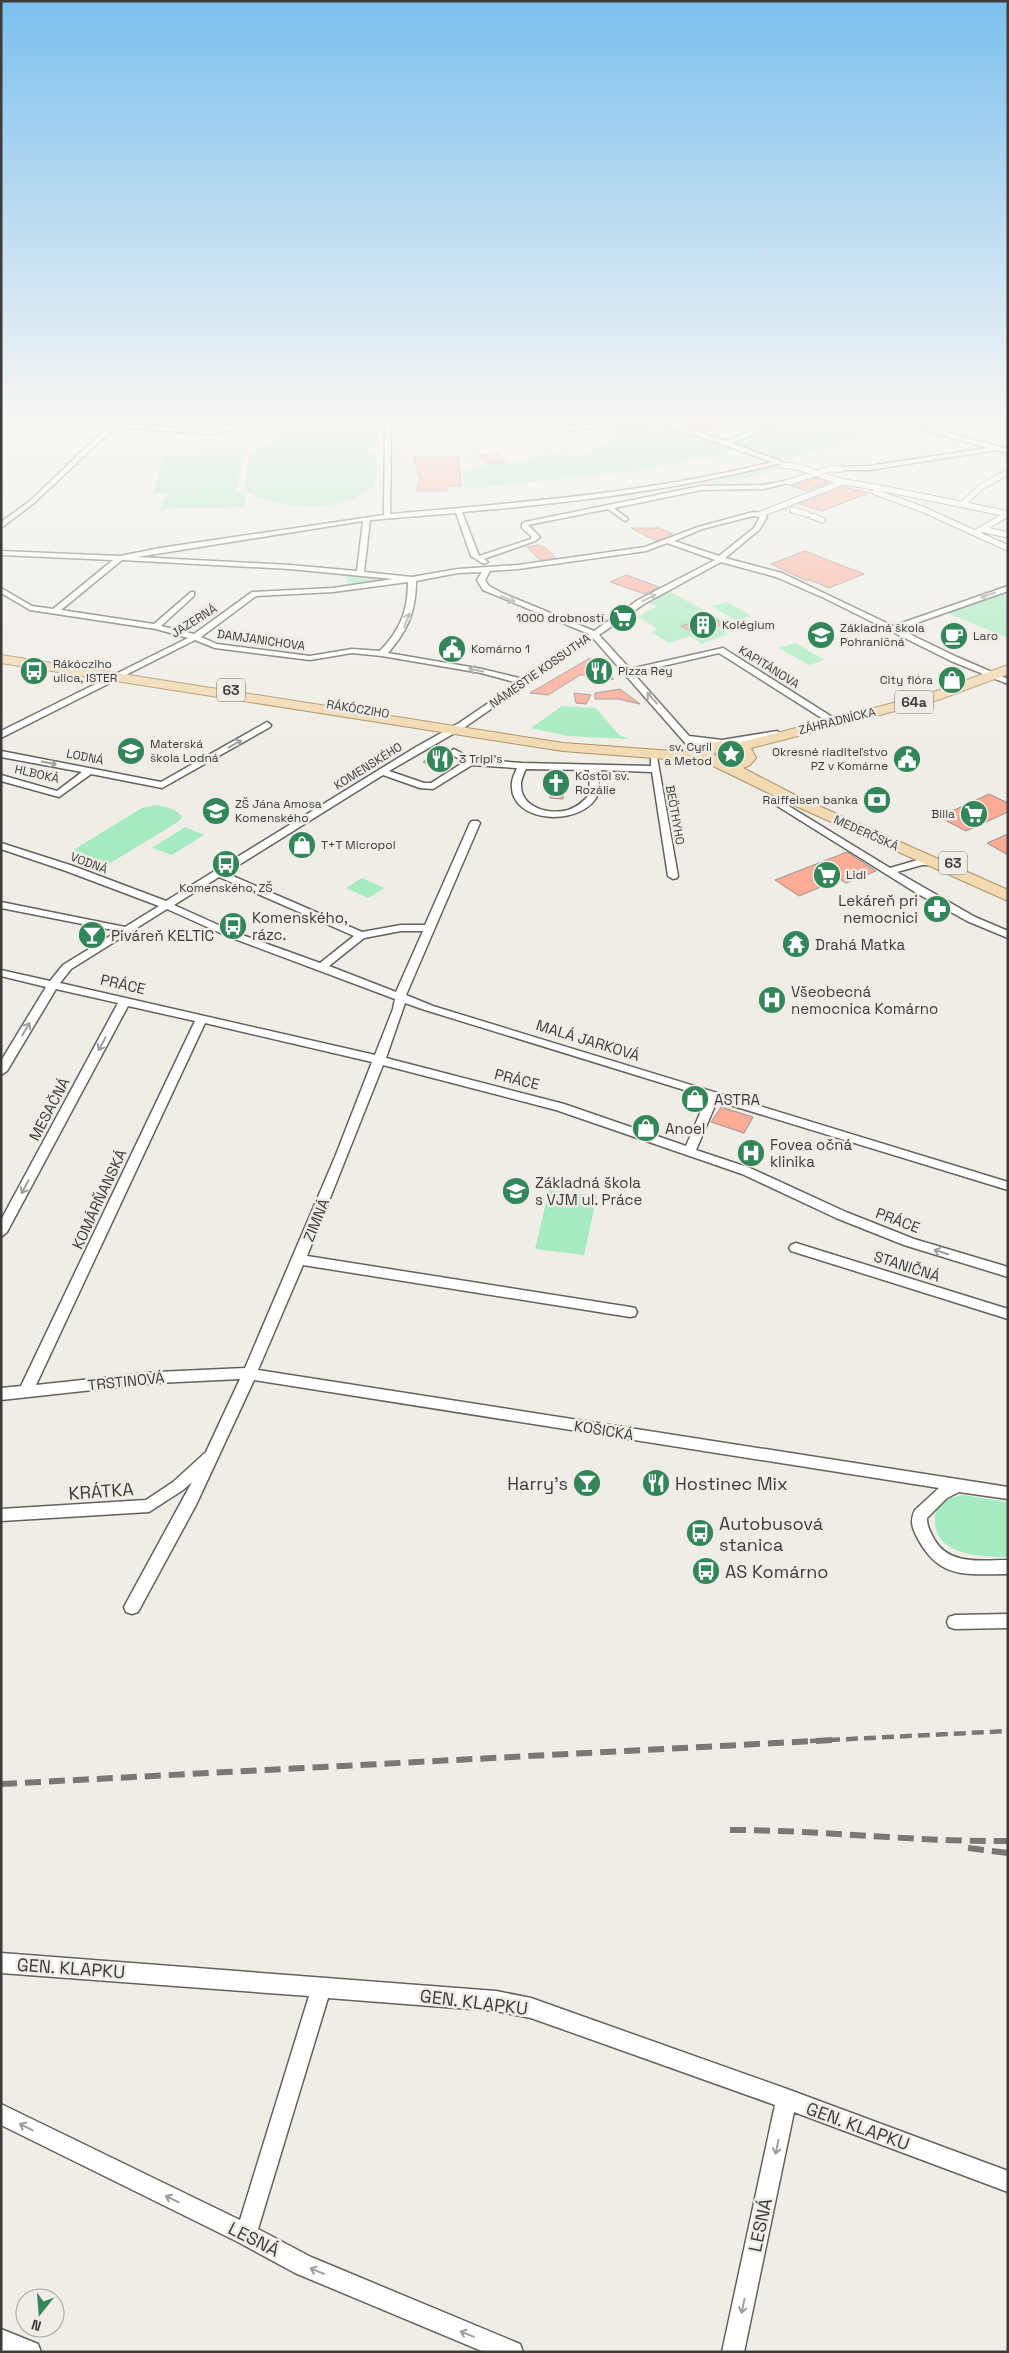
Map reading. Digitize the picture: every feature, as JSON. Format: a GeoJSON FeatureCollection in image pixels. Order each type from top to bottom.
{"type":"FeatureCollection","features":[{"type":"Feature","properties":{"kind":"main road","name":"RÁKÓCZIHO"},"geometry":{"type":"LineString","coordinates":[[1,654],[120,675]]}},
{"type":"Feature","properties":{"kind":"main road","name":"RÁKÓCZIHO"},"geometry":{"type":"LineString","coordinates":[[1,658],[458,727],[578,743],[708,751]]}},
{"type":"Feature","properties":{"kind":"main road","name":"ZÁHRADNÍCKA"},"geometry":{"type":"LineString","coordinates":[[816,731],[834,722],[933,697],[1003,676]]}},
{"type":"Feature","properties":{"kind":"main road","name":"ZÁHRADNÍCKA"},"geometry":{"type":"LineString","coordinates":[[744,754],[816,731],[922,706],[1003,676]]}},
{"type":"Feature","properties":{"kind":"main road","name":"RÁKÓCZIHO"},"geometry":{"type":"LineString","coordinates":[[458,727],[587,750],[708,751]]}},
{"type":"Feature","properties":{"kind":"main road"},"geometry":{"type":"LineString","coordinates":[[816,731],[766,752],[760,759],[761,765],[793,790],[817,802]]}},
{"type":"Feature","properties":{"kind":"main road","name":"63"},"geometry":{"type":"LineString","coordinates":[[587,750],[654,764],[712,767],[794,800]]}},
{"type":"Feature","properties":{"kind":"main road","name":"63"},"geometry":{"type":"LineString","coordinates":[[708,751],[744,754]]}},
{"type":"Feature","properties":{"kind":"main road","name":"NÁMESTIE KOSSUTHA"},"geometry":{"type":"LineString","coordinates":[[708,751],[726,765]]}},
{"type":"Feature","properties":{"kind":"main road"},"geometry":{"type":"LineString","coordinates":[[726,765],[744,754]]}},
{"type":"Feature","properties":{"kind":"main road","name":"MEDERČSKÁ"},"geometry":{"type":"LineString","coordinates":[[744,754],[770,781],[1008,888]]}},
{"type":"Feature","properties":{"kind":"main road","name":"MEDERČSKÁ"},"geometry":{"type":"LineString","coordinates":[[726,765],[794,800],[1008,896]]}},
{"type":"Feature","properties":{"kind":"street"},"geometry":{"type":"LineString","coordinates":[[56,612],[120,558],[284,531]]}},
{"type":"Feature","properties":{"kind":"street"},"geometry":{"type":"LineString","coordinates":[[360,573],[365,531]]}},
{"type":"Feature","properties":{"kind":"street"},"geometry":{"type":"LineString","coordinates":[[465,531],[474,556],[479,558],[488,568]]}},
{"type":"Feature","properties":{"kind":"street"},"geometry":{"type":"LineString","coordinates":[[479,558],[529,543],[536,537],[528,531]]}},
{"type":"Feature","properties":{"kind":"street"},"geometry":{"type":"LineString","coordinates":[[1,553],[120,558],[360,573],[412,579],[488,568],[518,567],[646,549],[692,531]]}},
{"type":"Feature","properties":{"kind":"street"},"geometry":{"type":"LineString","coordinates":[[488,568],[481,580],[486,588],[510,600],[593,633],[640,602],[720,559],[755,531]]}},
{"type":"Feature","properties":{"kind":"street"},"geometry":{"type":"LineString","coordinates":[[970,531],[1008,548]]}},
{"type":"Feature","properties":{"kind":"street"},"geometry":{"type":"LineString","coordinates":[[989,531],[1008,535]]}},
{"type":"Feature","properties":{"kind":"street"},"geometry":{"type":"LineString","coordinates":[[665,540],[720,559],[779,575],[827,596],[891,629],[1003,676]]}},
{"type":"Feature","properties":{"kind":"street"},"geometry":{"type":"LineString","coordinates":[[341,572],[345,589]]}},
{"type":"Feature","properties":{"kind":"street"},"geometry":{"type":"LineString","coordinates":[[382,654],[400,634],[408,620],[412,598],[412,579]]}},
{"type":"Feature","properties":{"kind":"street","name":"JAZERNÁ"},"geometry":{"type":"LineString","coordinates":[[1,735],[196,637],[252,595],[345,589],[412,579]]}},
{"type":"Feature","properties":{"kind":"street"},"geometry":{"type":"LineString","coordinates":[[891,629],[1008,588]]}},
{"type":"Feature","properties":{"kind":"street","name":"DAMJANICHOVA"},"geometry":{"type":"LineString","coordinates":[[1,590],[30,608],[156,627],[196,637],[215,646],[301,657],[326,657],[352,651],[382,654],[482,671],[523,682]]}},
{"type":"Feature","properties":{"kind":"street"},"geometry":{"type":"LineString","coordinates":[[156,627],[191,594]]}},
{"type":"Feature","properties":{"kind":"street","name":"NÁMESTIE KOSSUTHA"},"geometry":{"type":"LineString","coordinates":[[458,727],[593,633],[689,742],[708,751]]}},
{"type":"Feature","properties":{"kind":"street","name":"KAPITÁNOVA"},"geometry":{"type":"LineString","coordinates":[[628,672],[720,650],[834,722]]}},
{"type":"Feature","properties":{"kind":"street","name":"LODNÁ"},"geometry":{"type":"LineString","coordinates":[[1,754],[162,785],[267,726]]}},
{"type":"Feature","properties":{"kind":"street","name":"KOMENSKÉHO"},"geometry":{"type":"LineString","coordinates":[[1,1070],[67,966],[458,727]]}},
{"type":"Feature","properties":{"kind":"street"},"geometry":{"type":"LineString","coordinates":[[684,735],[702,742],[740,741],[816,731]]}},
{"type":"Feature","properties":{"kind":"street"},"geometry":{"type":"LineString","coordinates":[[454,752],[470,762],[522,766],[593,768],[654,764]]}},
{"type":"Feature","properties":{"kind":"street"},"geometry":{"type":"LineString","coordinates":[[382,772],[423,786],[433,786],[470,762]]}},
{"type":"Feature","properties":{"kind":"street","name":"BEÖTHYHO"},"geometry":{"type":"LineString","coordinates":[[654,764],[673,876]]}},
{"type":"Feature","properties":{"kind":"street"},"geometry":{"type":"LineString","coordinates":[[522,766],[516,779],[520,797],[531,810],[548,814],[565,813],[586,804],[595,791],[593,768]]}},
{"type":"Feature","properties":{"kind":"street","name":"HLBOKÁ"},"geometry":{"type":"LineString","coordinates":[[1,778],[59,794],[89,771]]}},
{"type":"Feature","properties":{"kind":"street","name":"MEDERČSKÁ"},"geometry":{"type":"LineString","coordinates":[[774,800],[971,919],[1008,935]]}},
{"type":"Feature","properties":{"kind":"street","name":"ZIMNÁ"},"geometry":{"type":"LineString","coordinates":[[132,1607],[191,1500],[250,1374],[299,1260],[399,1010],[401,998],[475,822]]}},
{"type":"Feature","properties":{"kind":"street","name":"VODNÁ"},"geometry":{"type":"LineString","coordinates":[[1,846],[44,859],[166,906]]}},
{"type":"Feature","properties":{"kind":"street"},"geometry":{"type":"LineString","coordinates":[[892,870],[902,858],[896,846]]}},
{"type":"Feature","properties":{"kind":"street"},"geometry":{"type":"LineString","coordinates":[[892,870],[921,862],[934,863]]}},
{"type":"Feature","properties":{"kind":"street"},"geometry":{"type":"LineString","coordinates":[[220,874],[361,935]]}},
{"type":"Feature","properties":{"kind":"street"},"geometry":{"type":"LineString","coordinates":[[1,905],[127,930]]}},
{"type":"Feature","properties":{"kind":"street","name":"MALÁ JARKOVÁ"},"geometry":{"type":"LineString","coordinates":[[166,906],[221,932],[248,939],[438,1011],[1008,1186]]}},
{"type":"Feature","properties":{"kind":"street"},"geometry":{"type":"LineString","coordinates":[[322,967],[361,935],[401,928],[431,928]]}},
{"type":"Feature","properties":{"kind":"street","name":"PRÁCE"},"geometry":{"type":"LineString","coordinates":[[1,972],[379,1060],[560,1106],[746,1171],[842,1215],[910,1242],[1008,1272]]}},
{"type":"Feature","properties":{"kind":"street","name":"MESAČNÁ"},"geometry":{"type":"LineString","coordinates":[[1,1232],[125,1001]]}},
{"type":"Feature","properties":{"kind":"street","name":"KOMÁRŇANSKÁ"},"geometry":{"type":"LineString","coordinates":[[26,1392],[202,1019]]}},
{"type":"Feature","properties":{"kind":"street"},"geometry":{"type":"LineString","coordinates":[[690,1150],[713,1096]]}},
{"type":"Feature","properties":{"kind":"street","name":"STANIČNÁ"},"geometry":{"type":"LineString","coordinates":[[796,1248],[1008,1314]]}},
{"type":"Feature","properties":{"kind":"street"},"geometry":{"type":"LineString","coordinates":[[299,1260],[630,1312]]}},
{"type":"Feature","properties":{"kind":"street","name":"TRSTINOVÁ"},"geometry":{"type":"LineString","coordinates":[[1,1394],[185,1375],[214,1373],[250,1374]]}},
{"type":"Feature","properties":{"kind":"street","name":"KOŠICKÁ"},"geometry":{"type":"LineString","coordinates":[[250,1374],[1008,1492]]}},
{"type":"Feature","properties":{"kind":"street","name":"KRÁTKA"},"geometry":{"type":"LineString","coordinates":[[1,1515],[149,1506],[178,1486],[213,1452]]}},
{"type":"Feature","properties":{"kind":"street"},"geometry":{"type":"LineString","coordinates":[[958,1485],[942,1494],[920,1515],[919,1526],[932,1550],[949,1564],[972,1567],[1008,1567]]}},
{"type":"Feature","properties":{"kind":"street"},"geometry":{"type":"LineString","coordinates":[[955,1622],[1008,1621]]}},
{"type":"Feature","properties":{"kind":"street","name":"GEN. KLAPKU"},"geometry":{"type":"LineString","coordinates":[[1,1963],[496,2001],[532,2008],[787,2099],[1008,2182]]}},
{"type":"Feature","properties":{"kind":"street"},"geometry":{"type":"LineString","coordinates":[[246,2234],[321,1988]]}},
{"type":"Feature","properties":{"kind":"street","name":"LESNÁ"},"geometry":{"type":"LineString","coordinates":[[733,2352],[787,2099]]}},
{"type":"Feature","properties":{"kind":"street","name":"LESNÁ"},"geometry":{"type":"LineString","coordinates":[[1,2114],[246,2234],[304,2265],[512,2352]]}},
{"type":"Feature","properties":{"kind":"street"},"geometry":{"type":"LineString","coordinates":[[1,2340],[30,2352]]}},
{"type":"Feature","properties":{"kind":"green space"},"geometry":{"type":"Polygon","coordinates":[[[345,573],[406,579],[348,587],[345,573]]]}},
{"type":"Feature","properties":{"kind":"green space"},"geometry":{"type":"Polygon","coordinates":[[[669,591],[735,627],[723,632],[728,634],[701,644],[691,636],[669,643],[651,632],[658,629],[637,618],[657,606],[647,602],[669,591]]]}},
{"type":"Feature","properties":{"kind":"green space"},"geometry":{"type":"Polygon","coordinates":[[[1008,591],[1008,638],[947,613],[1008,591]]]}},
{"type":"Feature","properties":{"kind":"green space"},"geometry":{"type":"Polygon","coordinates":[[[727,602],[751,616],[736,621],[711,606],[727,602]]]}},
{"type":"Feature","properties":{"kind":"green space"},"geometry":{"type":"Polygon","coordinates":[[[795,643],[825,660],[809,665],[779,648],[795,643]]]}},
{"type":"Feature","properties":{"kind":"green space"},"geometry":{"type":"Polygon","coordinates":[[[562,706],[596,708],[619,735],[629,739],[568,736],[531,728],[562,706]]]}},
{"type":"Feature","properties":{"kind":"green space"},"geometry":{"type":"Polygon","coordinates":[[[154,805],[173,810],[182,817],[178,822],[107,865],[91,865],[75,858],[73,853],[75,849],[142,808],[154,805]]]}},
{"type":"Feature","properties":{"kind":"green space"},"geometry":{"type":"Polygon","coordinates":[[[185,827],[204,835],[172,855],[152,848],[185,827]]]}},
{"type":"Feature","properties":{"kind":"green space"},"geometry":{"type":"Polygon","coordinates":[[[362,878],[384,888],[368,898],[346,888],[362,878]]]}},
{"type":"Feature","properties":{"kind":"green space"},"geometry":{"type":"Polygon","coordinates":[[[549,1190],[597,1196],[584,1255],[535,1249],[549,1190]]]}},
{"type":"Feature","properties":{"kind":"green space"},"geometry":{"type":"Polygon","coordinates":[[[963,1495],[1008,1502],[1008,1557],[967,1554],[955,1550],[945,1543],[938,1534],[935,1522],[937,1506],[950,1498],[963,1495]]]}},
{"type":"Feature","properties":{"kind":"building"},"geometry":{"type":"Polygon","coordinates":[[[636,531],[666,531],[673,534],[656,541],[636,531]]]}},
{"type":"Feature","properties":{"kind":"building"},"geometry":{"type":"Polygon","coordinates":[[[539,545],[546,548],[556,558],[540,560],[527,547],[539,545]]]}},
{"type":"Feature","properties":{"kind":"building"},"geometry":{"type":"Polygon","coordinates":[[[805,551],[864,574],[829,588],[810,580],[807,581],[771,564],[805,551]]]}},
{"type":"Feature","properties":{"kind":"building"},"geometry":{"type":"Polygon","coordinates":[[[626,575],[659,587],[645,594],[610,582],[626,575]]]}},
{"type":"Feature","properties":{"kind":"building","name":"Kolégium"},"geometry":{"type":"Polygon","coordinates":[[[711,617],[724,624],[694,633],[681,626],[711,617]]]}},
{"type":"Feature","properties":{"kind":"building"},"geometry":{"type":"Polygon","coordinates":[[[590,658],[614,679],[598,682],[589,675],[580,675],[548,695],[530,693],[590,658]]]}},
{"type":"Feature","properties":{"kind":"building"},"geometry":{"type":"Polygon","coordinates":[[[620,689],[640,704],[618,699],[595,699],[595,693],[620,689]]]}},
{"type":"Feature","properties":{"kind":"building"},"geometry":{"type":"Polygon","coordinates":[[[574,693],[591,695],[586,704],[576,703],[574,693]]]}},
{"type":"Feature","properties":{"kind":"building","name":"3 Tripl's"},"geometry":{"type":"Polygon","coordinates":[[[438,752],[454,759],[438,768],[423,762],[438,752]]]}},
{"type":"Feature","properties":{"kind":"building","name":"Kostol sv. Rozálie"},"geometry":{"type":"Polygon","coordinates":[[[550,771],[564,771],[563,799],[550,798],[550,771]]]}},
{"type":"Feature","properties":{"kind":"building","name":"Billa"},"geometry":{"type":"Polygon","coordinates":[[[989,794],[1008,803],[1008,812],[966,831],[939,817],[989,794]]]}},
{"type":"Feature","properties":{"kind":"building"},"geometry":{"type":"Polygon","coordinates":[[[1008,834],[1008,855],[987,843],[1008,834]]]}},
{"type":"Feature","properties":{"kind":"building","name":"Lidl"},"geometry":{"type":"Polygon","coordinates":[[[847,852],[876,871],[846,883],[840,879],[799,896],[775,880],[847,852]]]}},
{"type":"Feature","properties":{"kind":"building"},"geometry":{"type":"Polygon","coordinates":[[[721,1107],[753,1117],[744,1133],[711,1122],[721,1107]]]}},
{"type":"Feature","properties":{"kind":"railway"},"geometry":{"type":"LineString","coordinates":[[810,1741],[1008,1731]]}},
{"type":"Feature","properties":{"kind":"railway"},"geometry":{"type":"LineString","coordinates":[[1,1784],[833,1740]]}},
{"type":"Feature","properties":{"kind":"railway"},"geometry":{"type":"LineString","coordinates":[[730,1830],[938,1840],[1008,1841]]}},
{"type":"Feature","properties":{"kind":"railway"},"geometry":{"type":"LineString","coordinates":[[968,1848],[1008,1853]]}},
{"type":"Feature","properties":{"kind":"place","name":"1000 drobností"},"geometry":{"type":"Point","coordinates":[623,618]}},
{"type":"Feature","properties":{"kind":"place","name":"Kolégium"},"geometry":{"type":"Point","coordinates":[703,625]}},
{"type":"Feature","properties":{"kind":"place","name":"Základná škola Pohraničná"},"geometry":{"type":"Point","coordinates":[821,635]}},
{"type":"Feature","properties":{"kind":"place","name":"Laro"},"geometry":{"type":"Point","coordinates":[954,636]}},
{"type":"Feature","properties":{"kind":"place","name":"Komárno 1"},"geometry":{"type":"Point","coordinates":[452,649]}},
{"type":"Feature","properties":{"kind":"place","name":"Rákócziho ulica, ISTER"},"geometry":{"type":"Point","coordinates":[34,671]}},
{"type":"Feature","properties":{"kind":"place","name":"Pizza Rey"},"geometry":{"type":"Point","coordinates":[599,671]}},
{"type":"Feature","properties":{"kind":"place","name":"City flóra"},"geometry":{"type":"Point","coordinates":[952,680]}},
{"type":"Feature","properties":{"kind":"place","name":"Materská škola Lodná"},"geometry":{"type":"Point","coordinates":[131,751]}},
{"type":"Feature","properties":{"kind":"place","name":"sv. Cyril a Metod"},"geometry":{"type":"Point","coordinates":[731,754]}},
{"type":"Feature","properties":{"kind":"place","name":"3 Tripl's"},"geometry":{"type":"Point","coordinates":[440,759]}},
{"type":"Feature","properties":{"kind":"place","name":"Okresné riaditeľstvo PZ v Komárne"},"geometry":{"type":"Point","coordinates":[907,759]}},
{"type":"Feature","properties":{"kind":"place","name":"Kostol sv. Rozálie"},"geometry":{"type":"Point","coordinates":[556,783]}},
{"type":"Feature","properties":{"kind":"place","name":"Raiffeisen banka"},"geometry":{"type":"Point","coordinates":[877,800]}},
{"type":"Feature","properties":{"kind":"place","name":"ZŠ Jána Amosa Komenského"},"geometry":{"type":"Point","coordinates":[216,811]}},
{"type":"Feature","properties":{"kind":"place","name":"Billa"},"geometry":{"type":"Point","coordinates":[974,814]}},
{"type":"Feature","properties":{"kind":"place","name":"T+T Micropol"},"geometry":{"type":"Point","coordinates":[302,845]}},
{"type":"Feature","properties":{"kind":"place","name":"Komenského, ZŠ"},"geometry":{"type":"Point","coordinates":[226,864]}},
{"type":"Feature","properties":{"kind":"place","name":"Lidl"},"geometry":{"type":"Point","coordinates":[827,875]}},
{"type":"Feature","properties":{"kind":"place","name":"Lekáreň pri nemocnici"},"geometry":{"type":"Point","coordinates":[937,909]}},
{"type":"Feature","properties":{"kind":"place","name":"Komenského, rázc."},"geometry":{"type":"Point","coordinates":[233,926]}},
{"type":"Feature","properties":{"kind":"place","name":"Piváreň KELTIC"},"geometry":{"type":"Point","coordinates":[92,935]}},
{"type":"Feature","properties":{"kind":"place","name":"Drahá Matka"},"geometry":{"type":"Point","coordinates":[796,944]}},
{"type":"Feature","properties":{"kind":"place","name":"Všeobecná nemocnica Komárno"},"geometry":{"type":"Point","coordinates":[772,1000]}},
{"type":"Feature","properties":{"kind":"place","name":"ASTRA"},"geometry":{"type":"Point","coordinates":[695,1099]}},
{"type":"Feature","properties":{"kind":"place","name":"Anoel"},"geometry":{"type":"Point","coordinates":[646,1128]}},
{"type":"Feature","properties":{"kind":"place","name":"Fovea očná klinika"},"geometry":{"type":"Point","coordinates":[751,1153]}},
{"type":"Feature","properties":{"kind":"place","name":"Základná škola s VJM ul. Práce"},"geometry":{"type":"Point","coordinates":[516,1191]}},
{"type":"Feature","properties":{"kind":"place","name":"Harry's"},"geometry":{"type":"Point","coordinates":[587,1483]}},
{"type":"Feature","properties":{"kind":"place","name":"Hostinec Mix"},"geometry":{"type":"Point","coordinates":[656,1483]}},
{"type":"Feature","properties":{"kind":"place","name":"Autobusová stanica"},"geometry":{"type":"Point","coordinates":[700,1533]}},
{"type":"Feature","properties":{"kind":"place","name":"AS Komárno"},"geometry":{"type":"Point","coordinates":[706,1571]}}]}
